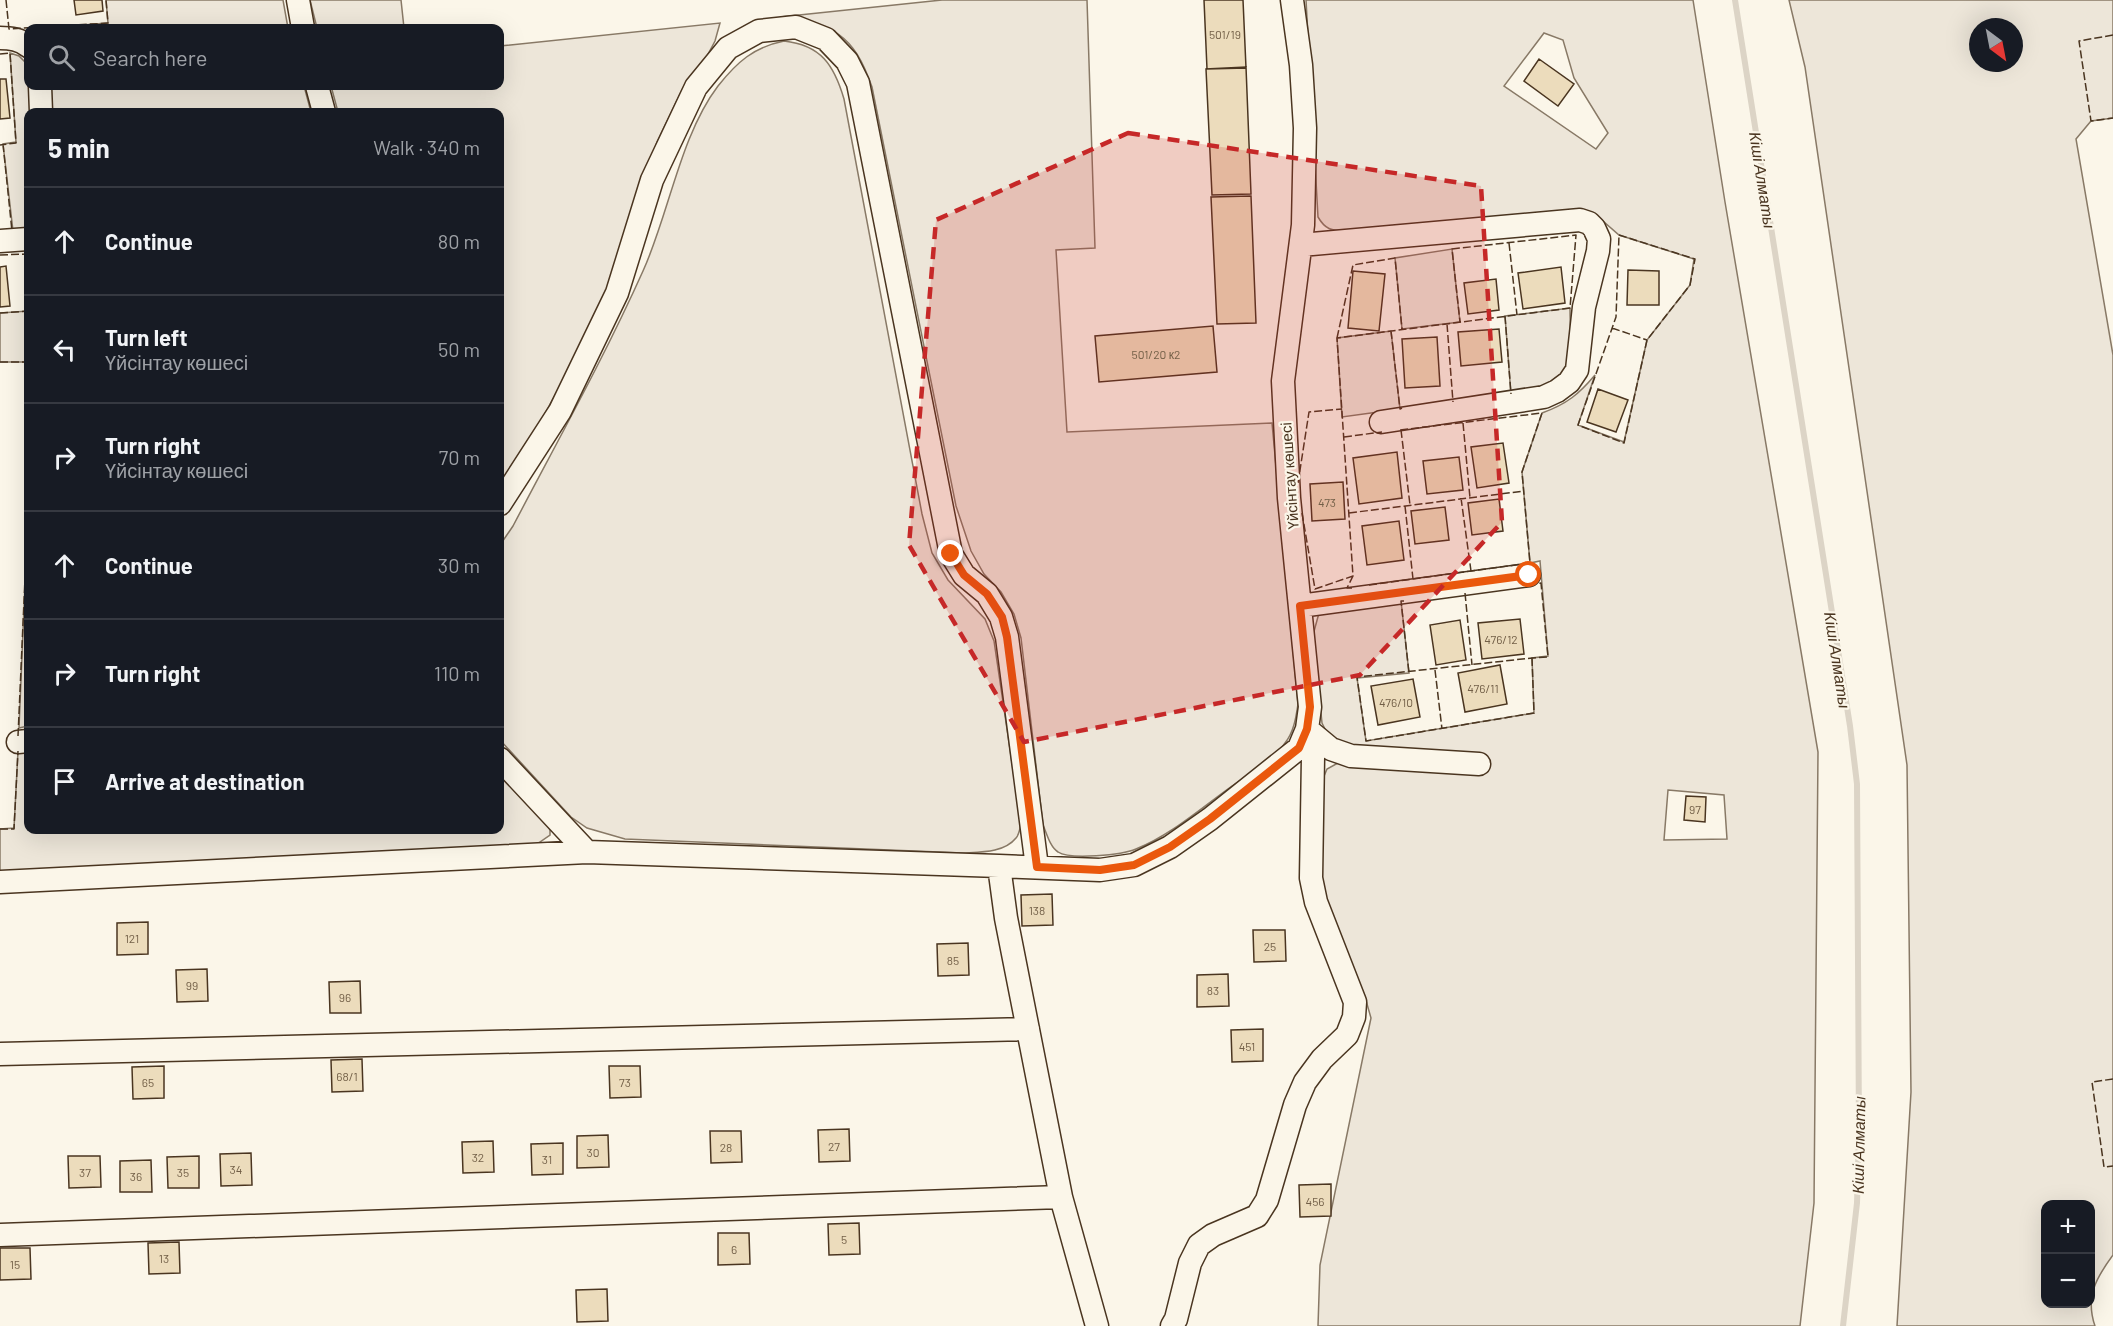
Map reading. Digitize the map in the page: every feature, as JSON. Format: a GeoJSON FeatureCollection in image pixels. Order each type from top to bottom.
{"type":"FeatureCollection","features":[{"type":"Feature","properties":{"kind":"street"},"geometry":{"type":"LineString","coordinates":[[298,0],[302,24]]}},
{"type":"Feature","properties":{"kind":"street","name":"Үйсінтау көшесі"},"geometry":{"type":"LineString","coordinates":[[0,882],[587,852],[1100,870],[1134,865],[1170,847],[1210,819],[1299,748],[1307,729],[1310,707],[1289,498],[1283,381],[1303,225],[1305,128],[1301,65],[1292,0]]}},
{"type":"Feature","properties":{"kind":"street"},"geometry":{"type":"LineString","coordinates":[[504,498],[560,411],[617,293],[652,180],[696,87],[728,48],[759,31],[796,27],[826,39],[847,60],[858,83],[951,554],[964,575],[987,594],[1002,617],[1007,637],[1037,867]]}},
{"type":"Feature","properties":{"kind":"street"},"geometry":{"type":"LineString","coordinates":[[0,38],[24,42]]}},
{"type":"Feature","properties":{"kind":"street"},"geometry":{"type":"LineString","coordinates":[[40,90],[40,108]]}},
{"type":"Feature","properties":{"kind":"street"},"geometry":{"type":"LineString","coordinates":[[318,90],[323,108]]}},
{"type":"Feature","properties":{"kind":"street"},"geometry":{"type":"LineString","coordinates":[[1301,245],[1580,220],[1589,223],[1594,228],[1599,239],[1584,307],[1577,370],[1569,382],[1557,392],[1544,397],[1381,422]]}},
{"type":"Feature","properties":{"kind":"street"},"geometry":{"type":"LineString","coordinates":[[0,241],[24,239]]}},
{"type":"Feature","properties":{"kind":"street"},"geometry":{"type":"LineString","coordinates":[[1300,606],[1529,575]]}},
{"type":"Feature","properties":{"kind":"street"},"geometry":{"type":"LineString","coordinates":[[1307,729],[1331,748],[1351,756],[1479,764]]}},
{"type":"Feature","properties":{"kind":"street"},"geometry":{"type":"LineString","coordinates":[[1172,1326],[1176,1319],[1190,1263],[1200,1245],[1214,1235],[1257,1216],[1268,1200],[1294,1105],[1305,1082],[1322,1059],[1347,1035],[1354,1017],[1355,1002],[1319,911],[1311,878],[1313,757],[1307,729]]}},
{"type":"Feature","properties":{"kind":"street"},"geometry":{"type":"LineString","coordinates":[[504,763],[587,852]]}},
{"type":"Feature","properties":{"kind":"street"},"geometry":{"type":"LineString","coordinates":[[999,866],[1006,918],[1061,1197],[1097,1326]]}},
{"type":"Feature","properties":{"kind":"street"},"geometry":{"type":"LineString","coordinates":[[0,1054],[1028,1029]]}},
{"type":"Feature","properties":{"kind":"street"},"geometry":{"type":"LineString","coordinates":[[0,1235],[1061,1197]]}},
{"type":"Feature","properties":{"kind":"highlighted area"},"geometry":{"type":"Polygon","coordinates":[[[1128,133],[1481,186],[1502,522],[1360,675],[1024,742],[909,545],[936,220],[1128,133]]]}},
{"type":"Feature","properties":{"kind":"shaded area"},"geometry":{"type":"Polygon","coordinates":[[[106,0],[283,0],[287,24],[95,24],[108,23],[106,0]]]}},
{"type":"Feature","properties":{"kind":"shaded area"},"geometry":{"type":"Polygon","coordinates":[[[310,0],[401,0],[404,24],[316,24],[310,0]]]}},
{"type":"Feature","properties":{"kind":"shaded area"},"geometry":{"type":"Polygon","coordinates":[[[942,0],[1087,0],[1095,248],[1056,250],[1067,432],[1272,423],[1298,704],[1293,729],[1280,750],[1261,767],[1174,829],[1129,851],[1108,855],[1073,856],[1055,850],[1047,836],[1043,825],[1021,638],[1014,614],[1001,592],[984,574],[971,551],[956,506],[872,87],[857,54],[839,35],[828,28],[780,17],[942,0]]]}},
{"type":"Feature","properties":{"kind":"shaded area"},"geometry":{"type":"Polygon","coordinates":[[[1306,0],[1693,0],[1818,752],[1814,1203],[1800,1326],[1318,1326],[1320,1265],[1371,1018],[1365,997],[1320,884],[1322,781],[1327,769],[1338,763],[1341,746],[1327,733],[1322,723],[1313,635],[1319,613],[1401,601],[1409,673],[1357,678],[1366,741],[1534,713],[1532,658],[1548,656],[1540,561],[1530,563],[1522,472],[1542,413],[1572,398],[1595,375],[1578,425],[1624,442],[1647,340],[1690,285],[1694,259],[1619,235],[1596,215],[1346,231],[1329,228],[1318,217],[1306,0]],[[1544,33],[1504,86],[1596,149],[1608,133],[1574,78],[1563,40],[1544,33]],[[1668,790],[1664,840],[1727,839],[1724,795],[1668,790]]]}},
{"type":"Feature","properties":{"kind":"shaded area"},"geometry":{"type":"Polygon","coordinates":[[[1789,0],[2113,0],[2113,118],[2091,121],[2076,139],[2113,355],[2113,1255],[2095,1285],[2095,1200],[2041,1200],[2041,1308],[2091,1308],[2095,1326],[1897,1326],[1911,1092],[1907,765],[1805,67],[1789,0]]]}},
{"type":"Feature","properties":{"kind":"shaded area"},"geometry":{"type":"Polygon","coordinates":[[[720,23],[715,41],[706,58],[682,90],[657,142],[603,300],[575,359],[517,464],[506,476],[504,476],[504,108],[337,108],[332,90],[504,90],[504,46],[720,23]]]}},
{"type":"Feature","properties":{"kind":"shaded area"},"geometry":{"type":"Polygon","coordinates":[[[784,41],[797,43],[817,52],[836,76],[844,99],[922,514],[932,553],[948,580],[985,619],[994,641],[1021,824],[1016,838],[1005,847],[998,849],[963,853],[625,839],[587,828],[571,817],[504,744],[504,539],[596,368],[643,271],[684,151],[705,106],[718,86],[739,63],[773,44],[784,41]]]}},
{"type":"Feature","properties":{"kind":"shaded area"},"geometry":{"type":"Polygon","coordinates":[[[10,53],[19,56],[24,61],[24,90],[32,90],[32,108],[24,108],[24,230],[13,231],[3,144],[16,142],[10,53]]]}},
{"type":"Feature","properties":{"kind":"shaded area"},"geometry":{"type":"Polygon","coordinates":[[[46,90],[305,90],[310,108],[47,108],[46,90]]]}},
{"type":"Feature","properties":{"kind":"shaded area"},"geometry":{"type":"Polygon","coordinates":[[[1452,249],[1460,322],[1402,329],[1395,258],[1452,249]]]}},
{"type":"Feature","properties":{"kind":"shaded area"},"geometry":{"type":"Polygon","coordinates":[[[1570,308],[1569,355],[1560,378],[1537,390],[1511,395],[1505,316],[1570,308]]]}},
{"type":"Feature","properties":{"kind":"shaded area"},"geometry":{"type":"Polygon","coordinates":[[[24,311],[24,362],[0,362],[0,313],[24,311]]]}},
{"type":"Feature","properties":{"kind":"shaded area"},"geometry":{"type":"Polygon","coordinates":[[[1391,331],[1400,409],[1342,417],[1337,338],[1391,331]]]}},
{"type":"Feature","properties":{"kind":"shaded area"},"geometry":{"type":"Polygon","coordinates":[[[24,607],[24,727],[19,728],[24,607]]]}},
{"type":"Feature","properties":{"kind":"shaded area"},"geometry":{"type":"Polygon","coordinates":[[[18,751],[24,751],[24,834],[504,834],[504,776],[546,822],[550,835],[537,844],[0,874],[0,829],[14,828],[18,751]]]}},
{"type":"Feature","properties":{"kind":"building"},"geometry":{"type":"Polygon","coordinates":[[[74,0],[102,0],[103,11],[76,15],[74,0]]]}},
{"type":"Feature","properties":{"kind":"building"},"geometry":{"type":"Polygon","coordinates":[[[1204,0],[1243,0],[1246,68],[1207,69],[1204,0]]]}},
{"type":"Feature","properties":{"kind":"building"},"geometry":{"type":"Polygon","coordinates":[[[1539,59],[1574,84],[1558,106],[1524,81],[1539,59]]]}},
{"type":"Feature","properties":{"kind":"building"},"geometry":{"type":"Polygon","coordinates":[[[1246,67],[1251,194],[1212,195],[1206,69],[1246,67]]]}},
{"type":"Feature","properties":{"kind":"building"},"geometry":{"type":"Polygon","coordinates":[[[0,79],[6,79],[10,118],[0,119],[0,79]]]}},
{"type":"Feature","properties":{"kind":"building"},"geometry":{"type":"Polygon","coordinates":[[[1251,196],[1256,323],[1217,324],[1211,197],[1251,196]]]}},
{"type":"Feature","properties":{"kind":"building"},"geometry":{"type":"Polygon","coordinates":[[[6,266],[10,306],[0,307],[0,267],[6,266]]]}},
{"type":"Feature","properties":{"kind":"building"},"geometry":{"type":"Polygon","coordinates":[[[1561,267],[1565,303],[1523,309],[1518,273],[1561,267]]]}},
{"type":"Feature","properties":{"kind":"building"},"geometry":{"type":"Polygon","coordinates":[[[1628,270],[1659,271],[1659,305],[1627,305],[1628,270]]]}},
{"type":"Feature","properties":{"kind":"building"},"geometry":{"type":"Polygon","coordinates":[[[1353,271],[1385,274],[1379,331],[1348,328],[1353,271]]]}},
{"type":"Feature","properties":{"kind":"building"},"geometry":{"type":"Polygon","coordinates":[[[1496,279],[1499,310],[1468,314],[1464,283],[1496,279]]]}},
{"type":"Feature","properties":{"kind":"building"},"geometry":{"type":"Polygon","coordinates":[[[1213,326],[1217,372],[1099,382],[1095,336],[1213,326]]]}},
{"type":"Feature","properties":{"kind":"building"},"geometry":{"type":"Polygon","coordinates":[[[1499,329],[1502,362],[1461,366],[1458,332],[1499,329]]]}},
{"type":"Feature","properties":{"kind":"building"},"geometry":{"type":"Polygon","coordinates":[[[1437,337],[1440,386],[1405,388],[1402,339],[1437,337]]]}},
{"type":"Feature","properties":{"kind":"building"},"geometry":{"type":"Polygon","coordinates":[[[1598,389],[1628,400],[1616,432],[1587,422],[1598,389]]]}},
{"type":"Feature","properties":{"kind":"building"},"geometry":{"type":"Polygon","coordinates":[[[1503,443],[1509,483],[1477,488],[1471,447],[1503,443]]]}},
{"type":"Feature","properties":{"kind":"building"},"geometry":{"type":"Polygon","coordinates":[[[1397,452],[1402,498],[1359,504],[1353,458],[1397,452]]]}},
{"type":"Feature","properties":{"kind":"building"},"geometry":{"type":"Polygon","coordinates":[[[1459,457],[1463,490],[1427,494],[1423,461],[1459,457]]]}},
{"type":"Feature","properties":{"kind":"building"},"geometry":{"type":"Polygon","coordinates":[[[1343,482],[1345,519],[1312,521],[1310,484],[1343,482]]]}},
{"type":"Feature","properties":{"kind":"building"},"geometry":{"type":"Polygon","coordinates":[[[1499,499],[1503,531],[1472,535],[1468,503],[1499,499]]]}},
{"type":"Feature","properties":{"kind":"building"},"geometry":{"type":"Polygon","coordinates":[[[1445,507],[1449,540],[1415,544],[1411,511],[1445,507]]]}},
{"type":"Feature","properties":{"kind":"building"},"geometry":{"type":"Polygon","coordinates":[[[1399,521],[1404,560],[1367,565],[1362,526],[1399,521]]]}},
{"type":"Feature","properties":{"kind":"building"},"geometry":{"type":"Polygon","coordinates":[[[1520,619],[1524,654],[1482,659],[1478,623],[1520,619]]]}},
{"type":"Feature","properties":{"kind":"building"},"geometry":{"type":"Polygon","coordinates":[[[1460,620],[1466,660],[1436,665],[1430,625],[1460,620]]]}},
{"type":"Feature","properties":{"kind":"building"},"geometry":{"type":"Polygon","coordinates":[[[1500,665],[1507,704],[1465,712],[1458,673],[1500,665]]]}},
{"type":"Feature","properties":{"kind":"building"},"geometry":{"type":"Polygon","coordinates":[[[1413,679],[1420,717],[1378,725],[1371,686],[1413,679]]]}},
{"type":"Feature","properties":{"kind":"building"},"geometry":{"type":"Polygon","coordinates":[[[1686,796],[1706,797],[1705,822],[1684,820],[1686,796]]]}},
{"type":"Feature","properties":{"kind":"building"},"geometry":{"type":"Polygon","coordinates":[[[1052,894],[1053,925],[1022,926],[1021,895],[1052,894]]]}},
{"type":"Feature","properties":{"kind":"building"},"geometry":{"type":"Polygon","coordinates":[[[148,922],[148,954],[117,955],[117,923],[148,922]]]}},
{"type":"Feature","properties":{"kind":"building"},"geometry":{"type":"Polygon","coordinates":[[[1253,930],[1285,930],[1286,961],[1254,962],[1253,930]]]}},
{"type":"Feature","properties":{"kind":"building"},"geometry":{"type":"Polygon","coordinates":[[[968,943],[969,975],[938,976],[937,944],[968,943]]]}},
{"type":"Feature","properties":{"kind":"building"},"geometry":{"type":"Polygon","coordinates":[[[207,969],[208,1001],[177,1002],[176,970],[207,969]]]}},
{"type":"Feature","properties":{"kind":"building"},"geometry":{"type":"Polygon","coordinates":[[[1228,974],[1229,1006],[1197,1007],[1197,975],[1228,974]]]}},
{"type":"Feature","properties":{"kind":"building"},"geometry":{"type":"Polygon","coordinates":[[[360,981],[361,1013],[330,1013],[329,982],[360,981]]]}},
{"type":"Feature","properties":{"kind":"building"},"geometry":{"type":"Polygon","coordinates":[[[1263,1029],[1263,1061],[1232,1062],[1231,1030],[1263,1029]]]}},
{"type":"Feature","properties":{"kind":"building"},"geometry":{"type":"Polygon","coordinates":[[[362,1059],[363,1091],[332,1092],[331,1060],[362,1059]]]}},
{"type":"Feature","properties":{"kind":"building"},"geometry":{"type":"Polygon","coordinates":[[[164,1066],[164,1098],[133,1099],[132,1067],[164,1066]]]}},
{"type":"Feature","properties":{"kind":"building"},"geometry":{"type":"Polygon","coordinates":[[[609,1066],[640,1066],[641,1097],[610,1098],[609,1066]]]}},
{"type":"Feature","properties":{"kind":"building"},"geometry":{"type":"Polygon","coordinates":[[[849,1129],[850,1161],[819,1162],[818,1130],[849,1129]]]}},
{"type":"Feature","properties":{"kind":"building"},"geometry":{"type":"Polygon","coordinates":[[[710,1131],[741,1131],[742,1162],[711,1163],[710,1131]]]}},
{"type":"Feature","properties":{"kind":"building"},"geometry":{"type":"Polygon","coordinates":[[[608,1135],[609,1167],[577,1168],[577,1136],[608,1135]]]}},
{"type":"Feature","properties":{"kind":"building"},"geometry":{"type":"Polygon","coordinates":[[[493,1141],[494,1172],[463,1173],[462,1142],[493,1141]]]}},
{"type":"Feature","properties":{"kind":"building"},"geometry":{"type":"Polygon","coordinates":[[[563,1143],[563,1174],[532,1175],[531,1144],[563,1143]]]}},
{"type":"Feature","properties":{"kind":"building"},"geometry":{"type":"Polygon","coordinates":[[[251,1153],[252,1185],[221,1186],[220,1154],[251,1153]]]}},
{"type":"Feature","properties":{"kind":"building"},"geometry":{"type":"Polygon","coordinates":[[[68,1156],[100,1156],[101,1187],[69,1188],[68,1156]]]}},
{"type":"Feature","properties":{"kind":"building"},"geometry":{"type":"Polygon","coordinates":[[[199,1156],[199,1188],[168,1188],[167,1157],[199,1156]]]}},
{"type":"Feature","properties":{"kind":"building"},"geometry":{"type":"Polygon","coordinates":[[[151,1160],[152,1192],[120,1192],[120,1161],[151,1160]]]}},
{"type":"Feature","properties":{"kind":"building"},"geometry":{"type":"Polygon","coordinates":[[[1331,1184],[1331,1216],[1300,1217],[1299,1185],[1331,1184]]]}},
{"type":"Feature","properties":{"kind":"building"},"geometry":{"type":"Polygon","coordinates":[[[859,1223],[860,1254],[829,1255],[828,1224],[859,1223]]]}},
{"type":"Feature","properties":{"kind":"building"},"geometry":{"type":"Polygon","coordinates":[[[718,1233],[749,1233],[750,1264],[718,1265],[718,1233]]]}},
{"type":"Feature","properties":{"kind":"building"},"geometry":{"type":"Polygon","coordinates":[[[179,1242],[180,1273],[149,1274],[148,1243],[179,1242]]]}},
{"type":"Feature","properties":{"kind":"building"},"geometry":{"type":"Polygon","coordinates":[[[0,1248],[30,1248],[31,1279],[0,1280],[0,1248]]]}},
{"type":"Feature","properties":{"kind":"building"},"geometry":{"type":"Polygon","coordinates":[[[607,1289],[608,1321],[577,1322],[576,1290],[607,1289]]]}},
{"type":"Feature","properties":{"kind":"waterway","name":"Кіші Алматы"},"geometry":{"type":"LineString","coordinates":[[1735,0],[1850,726],[1857,784],[1859,1135],[1857,1203],[1843,1326]]}},
{"type":"Feature","properties":{"kind":"fence"},"geometry":{"type":"LineString","coordinates":[[6,0],[9,29],[24,28]]}},
{"type":"Feature","properties":{"kind":"fence"},"geometry":{"type":"LineString","coordinates":[[92,24],[108,23],[106,0]]}},
{"type":"Feature","properties":{"kind":"fence"},"geometry":{"type":"LineString","coordinates":[[2113,35],[2079,41],[2091,121],[2113,118]]}},
{"type":"Feature","properties":{"kind":"fence"},"geometry":{"type":"LineString","coordinates":[[0,54],[10,53],[16,143],[0,145]]}},
{"type":"Feature","properties":{"kind":"fence"},"geometry":{"type":"LineString","coordinates":[[3,144],[12,231]]}},
{"type":"Feature","properties":{"kind":"fence"},"geometry":{"type":"LineString","coordinates":[[1352,588],[1347,588],[1353,576],[1337,338],[1570,308],[1576,235],[1452,249],[1460,322]]}},
{"type":"Feature","properties":{"kind":"fence"},"geometry":{"type":"LineString","coordinates":[[1619,235],[1695,259],[1690,285],[1647,340],[1624,443],[1578,425],[1616,317],[1619,235]]}},
{"type":"Feature","properties":{"kind":"fence"},"geometry":{"type":"LineString","coordinates":[[1509,243],[1517,315]]}},
{"type":"Feature","properties":{"kind":"fence"},"geometry":{"type":"LineString","coordinates":[[0,255],[24,254]]}},
{"type":"Feature","properties":{"kind":"fence"},"geometry":{"type":"LineString","coordinates":[[1337,338],[1353,265],[1395,258],[1402,329]]}},
{"type":"Feature","properties":{"kind":"fence"},"geometry":{"type":"LineString","coordinates":[[0,313],[24,311]]}},
{"type":"Feature","properties":{"kind":"fence"},"geometry":{"type":"LineString","coordinates":[[1505,316],[1511,394]]}},
{"type":"Feature","properties":{"kind":"fence"},"geometry":{"type":"LineString","coordinates":[[1447,324],[1453,402]]}},
{"type":"Feature","properties":{"kind":"fence"},"geometry":{"type":"LineString","coordinates":[[1612,328],[1647,340]]}},
{"type":"Feature","properties":{"kind":"fence"},"geometry":{"type":"LineString","coordinates":[[1391,331],[1400,409],[1402,408]]}},
{"type":"Feature","properties":{"kind":"fence"},"geometry":{"type":"LineString","coordinates":[[0,362],[24,362]]}},
{"type":"Feature","properties":{"kind":"fence"},"geometry":{"type":"LineString","coordinates":[[1298,483],[1309,412],[1342,409]]}},
{"type":"Feature","properties":{"kind":"fence"},"geometry":{"type":"LineString","coordinates":[[1369,585],[1530,563],[1522,472],[1542,413],[1400,430]]}},
{"type":"Feature","properties":{"kind":"fence"},"geometry":{"type":"LineString","coordinates":[[1463,423],[1470,498]]}},
{"type":"Feature","properties":{"kind":"fence"},"geometry":{"type":"LineString","coordinates":[[1401,430],[1410,505]]}},
{"type":"Feature","properties":{"kind":"fence"},"geometry":{"type":"LineString","coordinates":[[1344,437],[1382,432]]}},
{"type":"Feature","properties":{"kind":"fence"},"geometry":{"type":"LineString","coordinates":[[1349,513],[1524,491]]}},
{"type":"Feature","properties":{"kind":"fence"},"geometry":{"type":"LineString","coordinates":[[1461,498],[1471,571]]}},
{"type":"Feature","properties":{"kind":"fence"},"geometry":{"type":"LineString","coordinates":[[1405,506],[1413,579]]}},
{"type":"Feature","properties":{"kind":"fence"},"geometry":{"type":"LineString","coordinates":[[1302,513],[1315,589],[1353,576]]}},
{"type":"Feature","properties":{"kind":"fence"},"geometry":{"type":"LineString","coordinates":[[1532,584],[1541,583],[1548,657],[1532,658],[1357,677],[1366,741],[1534,713],[1532,658]]}},
{"type":"Feature","properties":{"kind":"fence"},"geometry":{"type":"LineString","coordinates":[[1465,593],[1472,665]]}},
{"type":"Feature","properties":{"kind":"fence"},"geometry":{"type":"LineString","coordinates":[[18,736],[24,601]]}},
{"type":"Feature","properties":{"kind":"fence"},"geometry":{"type":"LineString","coordinates":[[1404,601],[1401,601],[1409,673]]}},
{"type":"Feature","properties":{"kind":"fence"},"geometry":{"type":"LineString","coordinates":[[1435,670],[1442,729]]}},
{"type":"Feature","properties":{"kind":"fence"},"geometry":{"type":"LineString","coordinates":[[0,829],[14,829],[18,751]]}},
{"type":"Feature","properties":{"kind":"fence"},"geometry":{"type":"LineString","coordinates":[[2113,1079],[2092,1082],[2104,1167],[2113,1166]]}},
{"type":"Feature","properties":{"kind":"route"},"geometry":{"type":"LineString","coordinates":[[951,554],[964,575],[987,594],[1002,617],[1007,637],[1037,867],[1100,870],[1134,865],[1170,847],[1210,819],[1299,748],[1307,729],[1310,707],[1300,606],[1529,575]]}}]}
